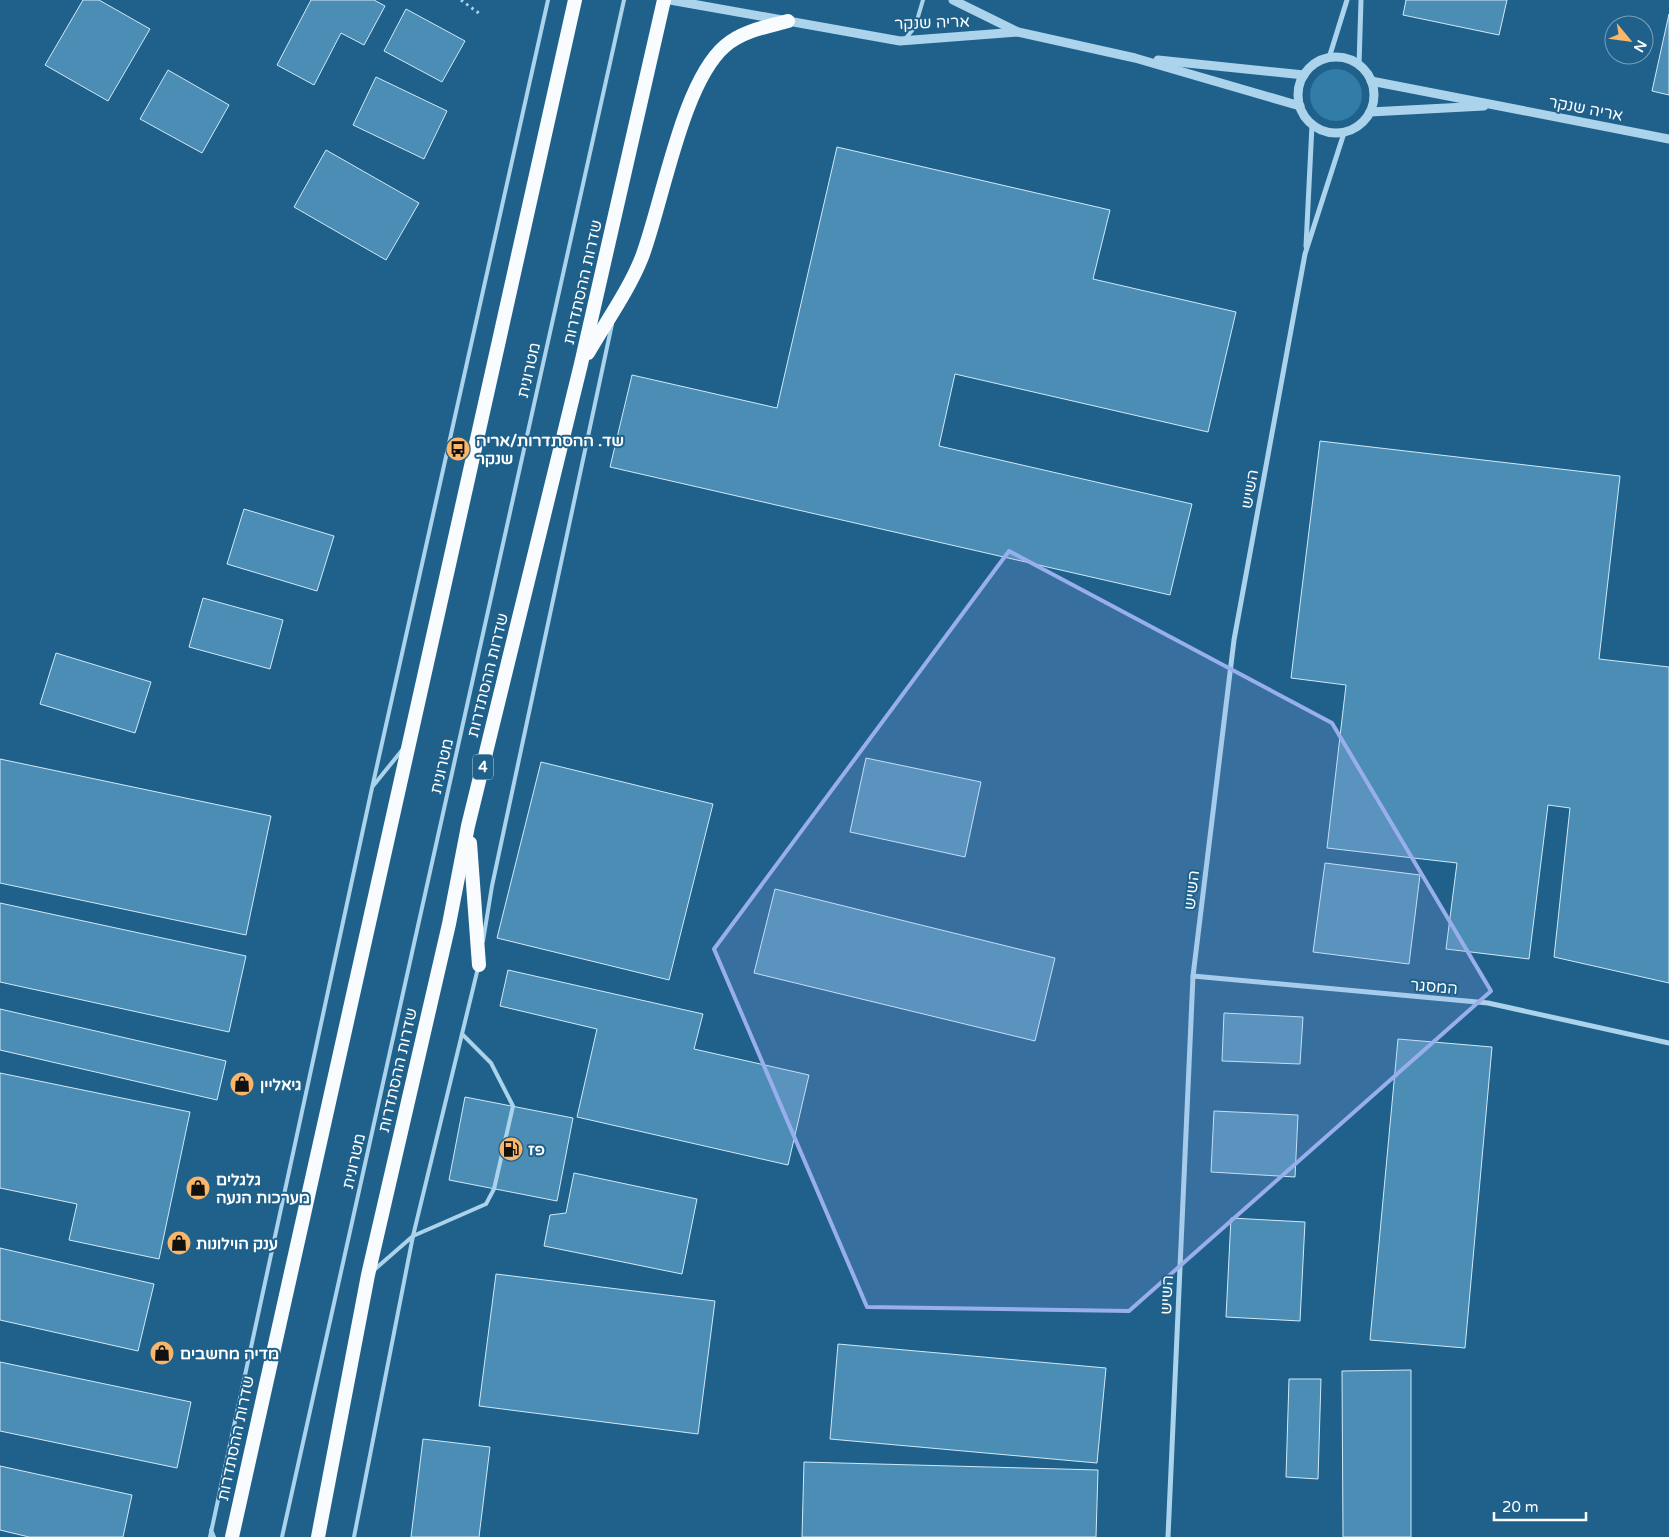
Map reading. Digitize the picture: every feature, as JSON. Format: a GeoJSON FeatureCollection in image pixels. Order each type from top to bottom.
{"type":"FeatureCollection","features":[{"type":"Feature","properties":{"kind":"highway","name":"שדרות ההסתדרות"},"geometry":{"type":"LineString","coordinates":[[232,1537],[575,0]]}},
{"type":"Feature","properties":{"kind":"highway","name":"שדרות ההסתדרות"},"geometry":{"type":"LineString","coordinates":[[318,1537],[368,1275],[449,924],[468,826],[581,364],[664,0]]}},
{"type":"Feature","properties":{"kind":"highway"},"geometry":{"type":"LineString","coordinates":[[581,364],[641,259],[694,93],[708,66],[724,46],[740,35],[788,21]]}},
{"type":"Feature","properties":{"kind":"highway"},"geometry":{"type":"LineString","coordinates":[[468,826],[479,965]]}},
{"type":"Feature","properties":{"kind":"street","name":"אריה שנקר"},"geometry":{"type":"LineString","coordinates":[[670,0],[900,41],[1018,32]]}},
{"type":"Feature","properties":{"kind":"street","name":"אריה שנקר"},"geometry":{"type":"LineString","coordinates":[[953,0],[1018,32],[1135,58],[1300,106]]}},
{"type":"Feature","properties":{"kind":"street"},"geometry":{"type":"LineString","coordinates":[[1329,58],[1347,0]]}},
{"type":"Feature","properties":{"kind":"street"},"geometry":{"type":"LineString","coordinates":[[1359,64],[1361,0]]}},
{"type":"Feature","properties":{"kind":"street","name":"אריה שנקר"},"geometry":{"type":"LineString","coordinates":[[1135,58],[1304,75]]}},
{"type":"Feature","properties":{"kind":"street"},"geometry":{"type":"LineString","coordinates":[[1329,58],[1350,60],[1359,64],[1372,81],[1373,102],[1370,112],[1363,122],[1344,133],[1332,133],[1312,125],[1300,106],[1298,95],[1304,75],[1311,67],[1329,58]]}},
{"type":"Feature","properties":{"kind":"street","name":"אריה שנקר"},"geometry":{"type":"LineString","coordinates":[[1372,81],[1669,140]]}},
{"type":"Feature","properties":{"kind":"street","name":"אריה שנקר"},"geometry":{"type":"LineString","coordinates":[[1370,112],[1496,105]]}},
{"type":"Feature","properties":{"kind":"street","name":"השיש"},"geometry":{"type":"LineString","coordinates":[[1168,1537],[1193,976],[1234,640],[1305,254],[1312,125]]}},
{"type":"Feature","properties":{"kind":"street","name":"השיש"},"geometry":{"type":"LineString","coordinates":[[1305,254],[1344,133]]}},
{"type":"Feature","properties":{"kind":"street","name":"המסגר"},"geometry":{"type":"LineString","coordinates":[[1193,976],[1488,1003],[1669,1043]]}},
{"type":"Feature","properties":{"kind":"lane"},"geometry":{"type":"LineString","coordinates":[[210,1537],[372,788],[548,0]]}},
{"type":"Feature","properties":{"kind":"lane","name":"מטרונית"},"geometry":{"type":"LineString","coordinates":[[282,1537],[624,0]]}},
{"type":"Feature","properties":{"kind":"lane"},"geometry":{"type":"LineString","coordinates":[[900,41],[909,36],[915,27],[922,0]]}},
{"type":"Feature","properties":{"kind":"lane"},"geometry":{"type":"LineString","coordinates":[[354,1537],[413,1236],[479,965],[492,886],[616,304]]}},
{"type":"Feature","properties":{"kind":"lane"},"geometry":{"type":"LineString","coordinates":[[372,788],[408,743]]}},
{"type":"Feature","properties":{"kind":"lane"},"geometry":{"type":"LineString","coordinates":[[368,1275],[413,1236],[486,1204],[494,1189],[514,1106],[491,1063],[462,1034]]}},
{"type":"Feature","properties":{"kind":"lane"},"geometry":{"type":"LineString","coordinates":[[211,1530],[214,1537]]}},
{"type":"Feature","properties":{"kind":"path"},"geometry":{"type":"LineString","coordinates":[[461,0],[480,14]]}},
{"type":"Feature","properties":{"kind":"highlighted area"},"geometry":{"type":"Polygon","coordinates":[[[1009,551],[1332,723],[1491,991],[1129,1311],[867,1307],[714,949],[1009,551]]]}},
{"type":"Feature","properties":{"kind":"shaded area"},"geometry":{"type":"Polygon","coordinates":[[[1331,69],[1341,69],[1355,76],[1362,90],[1362,100],[1355,114],[1341,121],[1331,121],[1321,117],[1314,110],[1310,100],[1310,90],[1314,80],[1321,73],[1331,69]]]}},
{"type":"Feature","properties":{"kind":"building"},"geometry":{"type":"Polygon","coordinates":[[[83,0],[99,0],[150,29],[108,101],[45,65],[83,0]]]}},
{"type":"Feature","properties":{"kind":"building"},"geometry":{"type":"Polygon","coordinates":[[[311,0],[374,0],[385,6],[364,45],[341,33],[314,85],[277,65],[311,0]]]}},
{"type":"Feature","properties":{"kind":"building"},"geometry":{"type":"Polygon","coordinates":[[[1406,0],[1507,0],[1499,35],[1403,15],[1406,0]]]}},
{"type":"Feature","properties":{"kind":"building"},"geometry":{"type":"Polygon","coordinates":[[[406,9],[465,41],[442,82],[384,51],[406,9]]]}},
{"type":"Feature","properties":{"kind":"building"},"geometry":{"type":"Polygon","coordinates":[[[1669,14],[1669,95],[1652,91],[1669,14]]]}},
{"type":"Feature","properties":{"kind":"building"},"geometry":{"type":"Polygon","coordinates":[[[168,70],[229,105],[202,153],[140,119],[168,70]]]}},
{"type":"Feature","properties":{"kind":"building"},"geometry":{"type":"Polygon","coordinates":[[[376,77],[447,111],[424,159],[353,125],[376,77]]]}},
{"type":"Feature","properties":{"kind":"building"},"geometry":{"type":"Polygon","coordinates":[[[837,147],[1110,210],[1093,279],[1236,312],[1208,432],[955,374],[939,446],[1192,504],[1170,595],[610,467],[632,375],[777,408],[837,147]]]}},
{"type":"Feature","properties":{"kind":"building"},"geometry":{"type":"Polygon","coordinates":[[[326,150],[419,203],[386,260],[294,207],[326,150]]]}},
{"type":"Feature","properties":{"kind":"building"},"geometry":{"type":"Polygon","coordinates":[[[1320,441],[1620,476],[1599,659],[1669,667],[1669,983],[1554,957],[1570,808],[1548,805],[1529,959],[1446,949],[1457,863],[1327,848],[1346,685],[1291,678],[1320,441]]]}},
{"type":"Feature","properties":{"kind":"building"},"geometry":{"type":"Polygon","coordinates":[[[244,509],[334,536],[317,591],[227,564],[244,509]]]}},
{"type":"Feature","properties":{"kind":"building"},"geometry":{"type":"Polygon","coordinates":[[[203,598],[283,620],[270,669],[189,647],[203,598]]]}},
{"type":"Feature","properties":{"kind":"building"},"geometry":{"type":"Polygon","coordinates":[[[56,653],[151,682],[135,733],[40,704],[56,653]]]}},
{"type":"Feature","properties":{"kind":"building"},"geometry":{"type":"Polygon","coordinates":[[[866,758],[981,782],[965,857],[850,832],[866,758]]]}},
{"type":"Feature","properties":{"kind":"building"},"geometry":{"type":"Polygon","coordinates":[[[0,759],[271,816],[246,935],[0,883],[0,759]]]}},
{"type":"Feature","properties":{"kind":"building"},"geometry":{"type":"Polygon","coordinates":[[[541,762],[713,804],[669,980],[497,938],[541,762]]]}},
{"type":"Feature","properties":{"kind":"building"},"geometry":{"type":"Polygon","coordinates":[[[1325,863],[1420,875],[1409,964],[1313,952],[1325,863]]]}},
{"type":"Feature","properties":{"kind":"building"},"geometry":{"type":"Polygon","coordinates":[[[775,889],[1055,958],[1035,1041],[754,973],[775,889]]]}},
{"type":"Feature","properties":{"kind":"building"},"geometry":{"type":"Polygon","coordinates":[[[0,903],[246,956],[229,1032],[0,982],[0,903]]]}},
{"type":"Feature","properties":{"kind":"building"},"geometry":{"type":"Polygon","coordinates":[[[508,970],[703,1014],[694,1049],[809,1075],[788,1165],[577,1117],[597,1029],[500,1006],[508,970]]]}},
{"type":"Feature","properties":{"kind":"building"},"geometry":{"type":"Polygon","coordinates":[[[0,1009],[226,1061],[217,1100],[0,1050],[0,1009]]]}},
{"type":"Feature","properties":{"kind":"building"},"geometry":{"type":"Polygon","coordinates":[[[1224,1013],[1303,1017],[1300,1064],[1222,1061],[1224,1013]]]}},
{"type":"Feature","properties":{"kind":"building"},"geometry":{"type":"Polygon","coordinates":[[[1398,1039],[1492,1047],[1465,1348],[1370,1340],[1398,1039]]]}},
{"type":"Feature","properties":{"kind":"building"},"geometry":{"type":"Polygon","coordinates":[[[0,1073],[190,1112],[159,1259],[69,1240],[77,1204],[0,1188],[0,1073]]]}},
{"type":"Feature","properties":{"kind":"building","name":"פז"},"geometry":{"type":"Polygon","coordinates":[[[465,1097],[573,1118],[557,1201],[449,1180],[465,1097]]]}},
{"type":"Feature","properties":{"kind":"building"},"geometry":{"type":"Polygon","coordinates":[[[1214,1111],[1298,1115],[1295,1177],[1211,1172],[1214,1111]]]}},
{"type":"Feature","properties":{"kind":"building"},"geometry":{"type":"Polygon","coordinates":[[[574,1173],[697,1199],[682,1274],[544,1246],[550,1215],[566,1213],[574,1173]]]}},
{"type":"Feature","properties":{"kind":"building"},"geometry":{"type":"Polygon","coordinates":[[[1231,1218],[1305,1222],[1300,1321],[1226,1317],[1231,1218]]]}},
{"type":"Feature","properties":{"kind":"building"},"geometry":{"type":"Polygon","coordinates":[[[0,1248],[154,1284],[138,1351],[0,1320],[0,1248]]]}},
{"type":"Feature","properties":{"kind":"building"},"geometry":{"type":"Polygon","coordinates":[[[496,1274],[715,1301],[698,1434],[479,1406],[496,1274]]]}},
{"type":"Feature","properties":{"kind":"building"},"geometry":{"type":"Polygon","coordinates":[[[838,1344],[1106,1368],[1097,1463],[830,1439],[838,1344]]]}},
{"type":"Feature","properties":{"kind":"building"},"geometry":{"type":"Polygon","coordinates":[[[0,1362],[191,1402],[177,1468],[0,1431],[0,1362]]]}},
{"type":"Feature","properties":{"kind":"building"},"geometry":{"type":"Polygon","coordinates":[[[1411,1370],[1411,1537],[1343,1537],[1342,1371],[1411,1370]]]}},
{"type":"Feature","properties":{"kind":"building"},"geometry":{"type":"Polygon","coordinates":[[[1289,1379],[1321,1379],[1318,1479],[1286,1477],[1289,1379]]]}},
{"type":"Feature","properties":{"kind":"building"},"geometry":{"type":"Polygon","coordinates":[[[423,1439],[490,1447],[479,1537],[411,1537],[423,1439]]]}},
{"type":"Feature","properties":{"kind":"building"},"geometry":{"type":"Polygon","coordinates":[[[804,1462],[1098,1470],[1096,1537],[802,1537],[804,1462]]]}},
{"type":"Feature","properties":{"kind":"building"},"geometry":{"type":"Polygon","coordinates":[[[0,1466],[132,1495],[123,1537],[29,1537],[0,1530],[0,1466]]]}},
{"type":"Feature","properties":{"kind":"place","name":"שד. ההסתדרות/אריה שנקר"},"geometry":{"type":"Point","coordinates":[458,449]}},
{"type":"Feature","properties":{"kind":"place","name":"גיאליין"},"geometry":{"type":"Point","coordinates":[242,1084]}},
{"type":"Feature","properties":{"kind":"place","name":"פז"},"geometry":{"type":"Point","coordinates":[511,1149]}},
{"type":"Feature","properties":{"kind":"place","name":"גלגלים מערכות הנעה"},"geometry":{"type":"Point","coordinates":[198,1188]}},
{"type":"Feature","properties":{"kind":"place","name":"ענק הוילונות"},"geometry":{"type":"Point","coordinates":[179,1243]}},
{"type":"Feature","properties":{"kind":"place","name":"מדיה מחשבים"},"geometry":{"type":"Point","coordinates":[162,1353]}}]}
